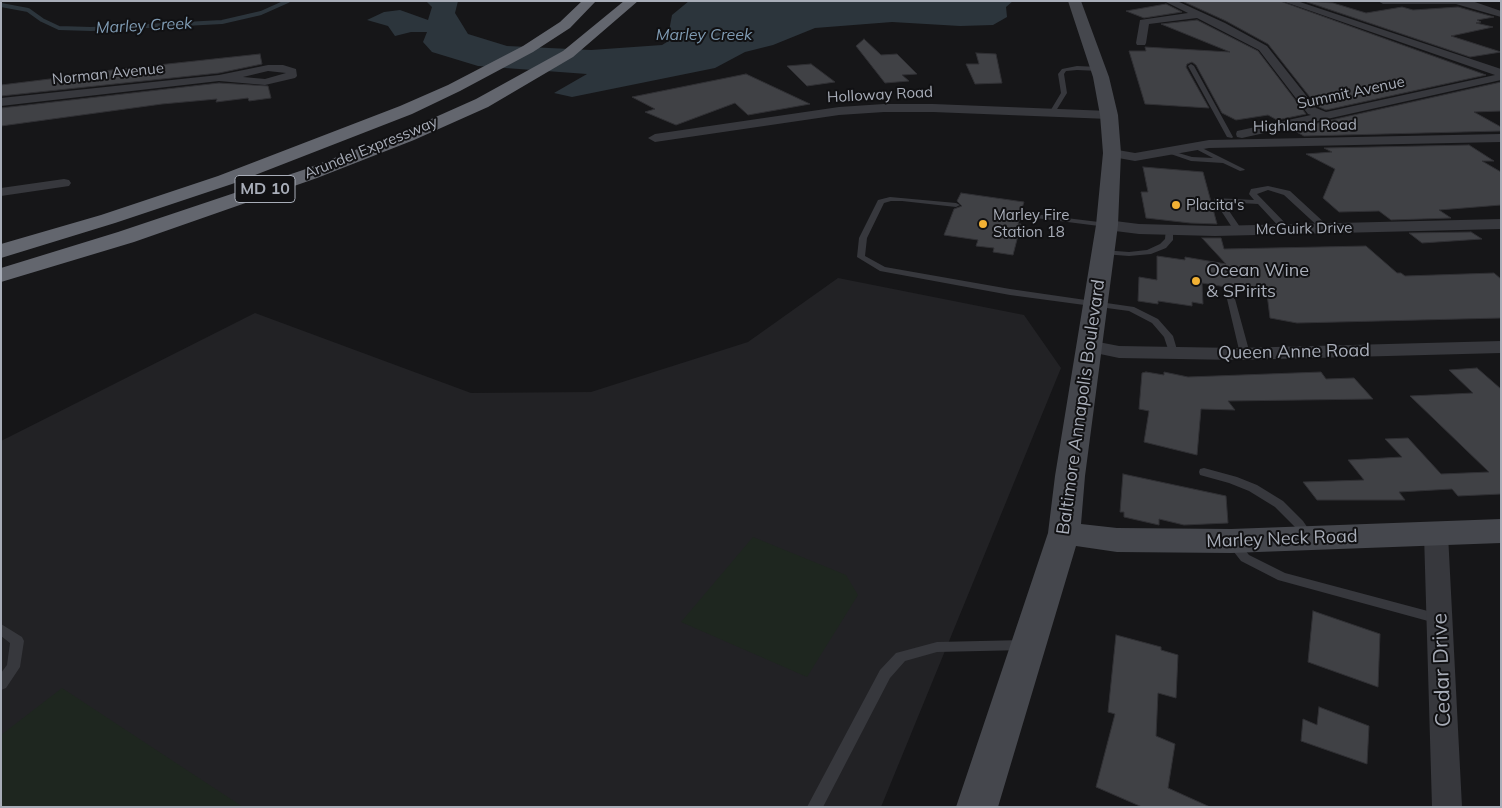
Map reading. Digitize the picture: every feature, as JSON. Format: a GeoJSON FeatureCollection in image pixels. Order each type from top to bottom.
{"type":"FeatureCollection","features":[{"type":"Feature","properties":{"kind":"highway","name":"Arundel Expressway"},"geometry":{"type":"LineString","coordinates":[[1,251],[160,202],[281,159],[406,110],[474,78],[543,39],[564,25],[590,1]]}},
{"type":"Feature","properties":{"kind":"highway","name":"Arundel Expressway"},"geometry":{"type":"LineString","coordinates":[[1,275],[126,237],[310,174],[408,136],[482,102],[520,82],[583,43],[632,1]]}},
{"type":"Feature","properties":{"kind":"main road","name":"Baltimore Annapolis Boulevard"},"geometry":{"type":"LineString","coordinates":[[977,807],[1064,533],[1088,346],[1107,225],[1112,153],[1109,115],[1099,69],[1074,1]]}},
{"type":"Feature","properties":{"kind":"main road","name":"Marley Neck Road"},"geometry":{"type":"LineString","coordinates":[[1064,533],[1117,540],[1232,541],[1501,531]]}},
{"type":"Feature","properties":{"kind":"street"},"geometry":{"type":"LineString","coordinates":[[1169,1],[1221,25],[1263,48],[1312,111],[1325,116]]}},
{"type":"Feature","properties":{"kind":"street"},"geometry":{"type":"LineString","coordinates":[[1287,1],[1501,73]]}},
{"type":"Feature","properties":{"kind":"street"},"geometry":{"type":"LineString","coordinates":[[1383,1],[1467,1]]}},
{"type":"Feature","properties":{"kind":"street"},"geometry":{"type":"LineString","coordinates":[[1459,2],[1501,14]]}},
{"type":"Feature","properties":{"kind":"street"},"geometry":{"type":"LineString","coordinates":[[1141,43],[1144,22],[1196,15]]}},
{"type":"Feature","properties":{"kind":"street","name":"Norman Avenue"},"geometry":{"type":"LineString","coordinates":[[1,102],[219,78],[268,68],[283,68],[292,71],[291,76],[265,82],[219,78]]}},
{"type":"Feature","properties":{"kind":"street","name":"Summit Avenue"},"geometry":{"type":"LineString","coordinates":[[1209,144],[1230,137],[1501,77]]}},
{"type":"Feature","properties":{"kind":"street","name":"Holloway Road"},"geometry":{"type":"LineString","coordinates":[[655,138],[839,111],[934,108],[1109,115]]}},
{"type":"Feature","properties":{"kind":"street","name":"Highland Road"},"geometry":{"type":"LineString","coordinates":[[1112,153],[1135,157],[1209,144],[1501,138]]}},
{"type":"Feature","properties":{"kind":"street"},"geometry":{"type":"LineString","coordinates":[[1,192],[64,183]]}},
{"type":"Feature","properties":{"kind":"street","name":"McGuirk Drive"},"geometry":{"type":"LineString","coordinates":[[1107,225],[1139,229],[1238,230],[1501,224]]}},
{"type":"Feature","properties":{"kind":"street","name":"Queen Anne Road"},"geometry":{"type":"LineString","coordinates":[[1088,346],[1119,352],[1245,354],[1501,347]]}},
{"type":"Feature","properties":{"kind":"street","name":"Cedar Drive"},"geometry":{"type":"LineString","coordinates":[[1436,534],[1447,807]]}},
{"type":"Feature","properties":{"kind":"lane"},"geometry":{"type":"LineString","coordinates":[[1191,66],[1230,137]]}},
{"type":"Feature","properties":{"kind":"lane"},"geometry":{"type":"LineString","coordinates":[[1052,113],[1064,93],[1061,74],[1064,70],[1077,68],[1099,69]]}},
{"type":"Feature","properties":{"kind":"lane"},"geometry":{"type":"LineString","coordinates":[[1194,146],[1242,170]]}},
{"type":"Feature","properties":{"kind":"lane"},"geometry":{"type":"LineString","coordinates":[[1165,151],[1191,159],[1224,161]]}},
{"type":"Feature","properties":{"kind":"lane"},"geometry":{"type":"LineString","coordinates":[[1286,229],[1260,202],[1254,191],[1259,189],[1278,189],[1287,193],[1325,228]]}},
{"type":"Feature","properties":{"kind":"lane"},"geometry":{"type":"LineString","coordinates":[[956,205],[902,199],[890,199],[881,202],[863,238],[862,256],[883,269],[1010,292],[1131,309],[1155,322],[1168,336],[1173,353]]}},
{"type":"Feature","properties":{"kind":"lane"},"geometry":{"type":"LineString","coordinates":[[1238,230],[1218,200],[1260,202]]}},
{"type":"Feature","properties":{"kind":"lane"},"geometry":{"type":"LineString","coordinates":[[1020,214],[1107,225]]}},
{"type":"Feature","properties":{"kind":"lane"},"geometry":{"type":"LineString","coordinates":[[1103,252],[1128,254],[1148,252],[1163,246],[1169,240],[1169,230]]}},
{"type":"Feature","properties":{"kind":"lane"},"geometry":{"type":"LineString","coordinates":[[1231,299],[1245,354]]}},
{"type":"Feature","properties":{"kind":"lane"},"geometry":{"type":"LineString","coordinates":[[1204,472],[1254,488],[1279,504],[1300,524],[1309,538]]}},
{"type":"Feature","properties":{"kind":"lane"},"geometry":{"type":"LineString","coordinates":[[1232,541],[1245,558],[1282,578],[1440,619]]}},
{"type":"Feature","properties":{"kind":"lane"},"geometry":{"type":"LineString","coordinates":[[1,629],[18,642],[13,667],[1,684]]}},
{"type":"Feature","properties":{"kind":"lane"},"geometry":{"type":"LineString","coordinates":[[815,807],[885,674],[901,657],[937,647],[1030,644]]}},
{"type":"Feature","properties":{"kind":"shaded area"},"geometry":{"type":"Polygon","coordinates":[[[838,278],[1024,315],[1061,368],[881,807],[1,807],[1,441],[255,313],[471,393],[591,392],[748,342],[838,278]]]}},
{"type":"Feature","properties":{"kind":"shaded area"},"geometry":{"type":"Polygon","coordinates":[[[753,537],[846,575],[858,595],[807,677],[681,622],[753,537]]]}},
{"type":"Feature","properties":{"kind":"shaded area"},"geometry":{"type":"Polygon","coordinates":[[[62,688],[243,807],[1,807],[1,735],[62,688]]]}},
{"type":"Feature","properties":{"kind":"water","name":"Marley Creek"},"geometry":{"type":"Polygon","coordinates":[[[426,1],[458,1],[455,13],[468,34],[507,46],[591,50],[662,45],[667,42],[672,15],[689,1],[1013,1],[1006,7],[1007,17],[993,25],[960,26],[892,22],[815,28],[773,45],[745,52],[715,68],[572,97],[554,93],[587,74],[478,66],[432,52],[423,42],[427,32],[411,32],[395,36],[388,26],[367,20],[384,12],[400,10],[428,20],[432,7],[426,1]]]}},
{"type":"Feature","properties":{"kind":"building"},"geometry":{"type":"Polygon","coordinates":[[[1182,1],[1280,1],[1486,75],[1326,110],[1317,106],[1268,44],[1226,21],[1182,1]]]}},
{"type":"Feature","properties":{"kind":"building"},"geometry":{"type":"Polygon","coordinates":[[[1304,1],[1333,3],[1366,13],[1402,7],[1413,10],[1458,7],[1494,17],[1477,20],[1481,22],[1476,23],[1493,27],[1451,36],[1501,52],[1470,57],[1304,1]]]}},
{"type":"Feature","properties":{"kind":"building"},"geometry":{"type":"Polygon","coordinates":[[[1166,4],[1182,12],[1144,18],[1126,11],[1166,4]]]}},
{"type":"Feature","properties":{"kind":"building"},"geometry":{"type":"Polygon","coordinates":[[[1197,20],[1258,51],[1306,114],[1277,120],[1268,115],[1236,120],[1222,113],[1196,65],[1192,62],[1187,64],[1186,67],[1209,108],[1145,104],[1129,51],[1146,51],[1145,47],[1230,52],[1161,24],[1197,20]]]}},
{"type":"Feature","properties":{"kind":"building"},"geometry":{"type":"Polygon","coordinates":[[[864,39],[881,55],[897,54],[917,74],[902,75],[909,81],[885,83],[856,46],[864,39]]]}},
{"type":"Feature","properties":{"kind":"building"},"geometry":{"type":"Polygon","coordinates":[[[976,53],[996,54],[1002,83],[975,84],[966,64],[979,64],[976,53]]]}},
{"type":"Feature","properties":{"kind":"building"},"geometry":{"type":"Polygon","coordinates":[[[260,54],[262,64],[219,73],[1,96],[1,85],[74,76],[75,74],[260,54]]]}},
{"type":"Feature","properties":{"kind":"building"},"geometry":{"type":"Polygon","coordinates":[[[811,64],[835,82],[807,86],[787,66],[811,64]]]}},
{"type":"Feature","properties":{"kind":"building"},"geometry":{"type":"Polygon","coordinates":[[[746,74],[810,104],[748,115],[735,103],[676,125],[645,112],[655,109],[632,97],[746,74]]]}},
{"type":"Feature","properties":{"kind":"building"},"geometry":{"type":"Polygon","coordinates":[[[1501,82],[1501,111],[1474,112],[1501,127],[1501,131],[1304,136],[1291,129],[1501,82]]]}},
{"type":"Feature","properties":{"kind":"building"},"geometry":{"type":"Polygon","coordinates":[[[219,83],[268,86],[271,98],[249,101],[248,98],[216,102],[217,99],[162,104],[1,126],[1,108],[219,83]]]}},
{"type":"Feature","properties":{"kind":"building"},"geometry":{"type":"Polygon","coordinates":[[[1469,145],[1494,161],[1482,161],[1501,172],[1501,205],[1439,210],[1451,218],[1391,220],[1379,211],[1339,212],[1323,198],[1335,169],[1306,154],[1332,152],[1324,148],[1469,145]]]}},
{"type":"Feature","properties":{"kind":"building"},"geometry":{"type":"Polygon","coordinates":[[[1143,167],[1203,172],[1217,224],[1146,218],[1141,192],[1148,192],[1143,167]]]}},
{"type":"Feature","properties":{"kind":"building","name":"Marley Fire Station 18"},"geometry":{"type":"Polygon","coordinates":[[[961,193],[1024,202],[1021,211],[1015,212],[1016,217],[1020,218],[1018,224],[1021,224],[1013,255],[993,252],[994,248],[976,246],[978,240],[944,235],[954,209],[962,206],[957,201],[961,193]]]}},
{"type":"Feature","properties":{"kind":"building"},"geometry":{"type":"Polygon","coordinates":[[[1471,232],[1482,239],[1422,243],[1409,233],[1471,232]]]}},
{"type":"Feature","properties":{"kind":"building"},"geometry":{"type":"Polygon","coordinates":[[[1202,238],[1221,238],[1224,249],[1366,246],[1397,273],[1405,276],[1494,273],[1501,279],[1501,318],[1297,323],[1270,318],[1267,294],[1202,283],[1203,304],[1192,302],[1192,306],[1158,301],[1158,304],[1138,301],[1139,277],[1157,280],[1157,256],[1185,260],[1185,257],[1226,264],[1202,238]]]}},
{"type":"Feature","properties":{"kind":"building"},"geometry":{"type":"Polygon","coordinates":[[[1477,368],[1501,389],[1501,494],[1458,496],[1452,489],[1399,492],[1405,500],[1317,500],[1303,482],[1364,480],[1348,460],[1402,457],[1385,439],[1408,438],[1441,474],[1489,472],[1410,396],[1473,393],[1449,370],[1477,368]]]}},
{"type":"Feature","properties":{"kind":"building"},"geometry":{"type":"Polygon","coordinates":[[[1164,372],[1188,377],[1321,372],[1326,379],[1354,378],[1373,399],[1228,401],[1235,410],[1201,409],[1197,455],[1144,442],[1149,411],[1139,409],[1142,373],[1164,375],[1164,372]]]}},
{"type":"Feature","properties":{"kind":"building"},"geometry":{"type":"Polygon","coordinates":[[[1123,474],[1226,496],[1228,523],[1184,525],[1159,519],[1159,525],[1124,517],[1124,512],[1120,512],[1123,474]]]}},
{"type":"Feature","properties":{"kind":"building"},"geometry":{"type":"Polygon","coordinates":[[[1313,611],[1380,634],[1378,687],[1308,662],[1313,611]]]}},
{"type":"Feature","properties":{"kind":"building"},"geometry":{"type":"Polygon","coordinates":[[[1116,635],[1161,647],[1161,650],[1178,655],[1176,698],[1158,693],[1156,736],[1175,744],[1168,788],[1210,807],[1142,807],[1096,787],[1115,714],[1108,712],[1116,635]]]}},
{"type":"Feature","properties":{"kind":"building"},"geometry":{"type":"Polygon","coordinates":[[[1319,707],[1369,726],[1367,764],[1301,741],[1303,719],[1317,725],[1319,707]]]}},
{"type":"Feature","properties":{"kind":"waterway","name":"Marley Creek"},"geometry":{"type":"LineString","coordinates":[[1,5],[28,10],[42,20],[59,28],[91,29],[222,22],[261,13],[288,1]]}},
{"type":"Feature","properties":{"kind":"place","name":"Placita's"},"geometry":{"type":"Point","coordinates":[1176,205]}},
{"type":"Feature","properties":{"kind":"place","name":"Marley Fire Station 18"},"geometry":{"type":"Point","coordinates":[983,224]}},
{"type":"Feature","properties":{"kind":"place","name":"Ocean Wine & SPirits"},"geometry":{"type":"Point","coordinates":[1196,281]}}]}
